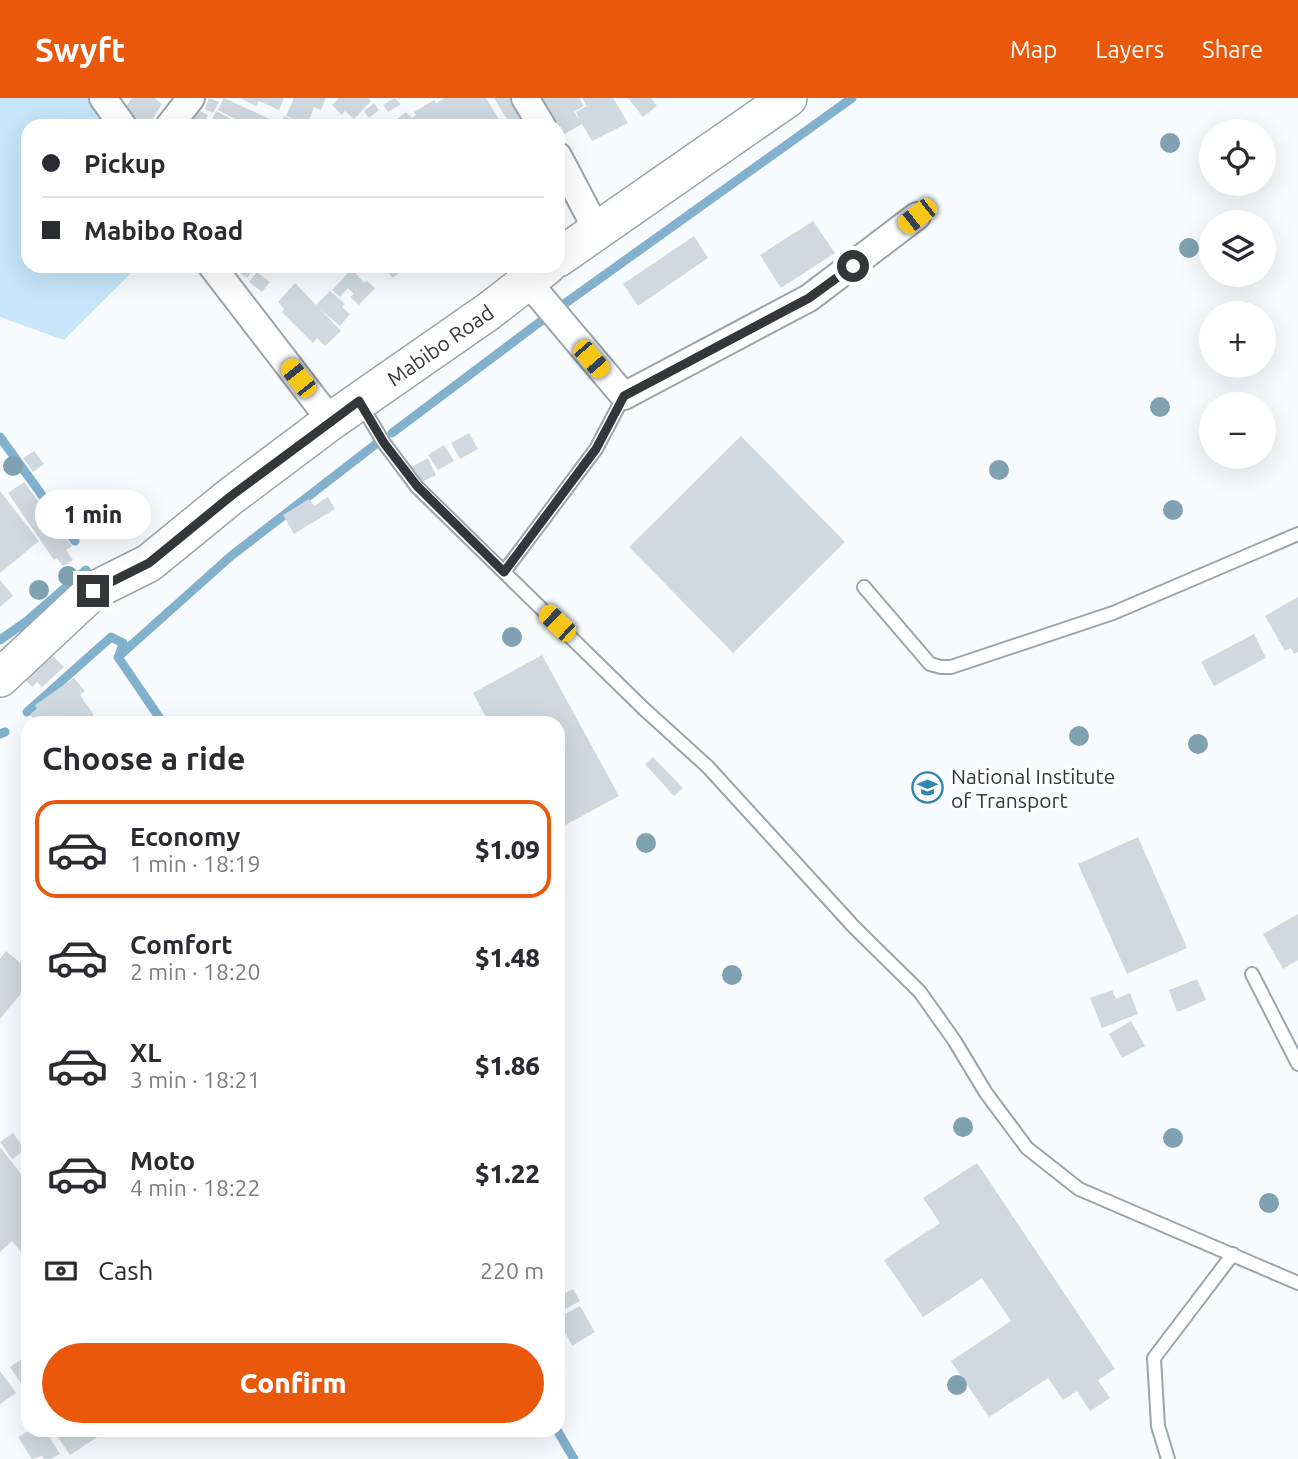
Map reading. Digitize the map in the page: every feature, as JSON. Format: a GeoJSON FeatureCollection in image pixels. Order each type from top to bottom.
{"type":"FeatureCollection","features":[{"type":"Feature","properties":{"kind":"main road"},"geometry":{"type":"LineString","coordinates":[[565,253],[788,98]]}},
{"type":"Feature","properties":{"kind":"main road","name":"Mabibo Road"},"geometry":{"type":"LineString","coordinates":[[0,678],[93,591],[149,563],[231,496],[345,411],[489,311],[537,273]]}},
{"type":"Feature","properties":{"kind":"street"},"geometry":{"type":"LineString","coordinates":[[103,98],[118,119]]}},
{"type":"Feature","properties":{"kind":"street"},"geometry":{"type":"LineString","coordinates":[[174,119],[191,98]]}},
{"type":"Feature","properties":{"kind":"street"},"geometry":{"type":"LineString","coordinates":[[525,98],[538,119]]}},
{"type":"Feature","properties":{"kind":"street"},"geometry":{"type":"LineString","coordinates":[[565,169],[597,230]]}},
{"type":"Feature","properties":{"kind":"street"},"geometry":{"type":"LineString","coordinates":[[537,273],[624,396],[809,298],[917,216]]}},
{"type":"Feature","properties":{"kind":"street"},"geometry":{"type":"LineString","coordinates":[[218,273],[345,411]]}},
{"type":"Feature","properties":{"kind":"lane"},"geometry":{"type":"LineString","coordinates":[[504,572],[596,449],[624,396]]}},
{"type":"Feature","properties":{"kind":"lane"},"geometry":{"type":"LineString","coordinates":[[345,411],[384,443],[417,486],[708,767],[854,927],[920,992],[954,1040],[986,1093],[1027,1148],[1079,1189],[1298,1283]]}},
{"type":"Feature","properties":{"kind":"lane"},"geometry":{"type":"LineString","coordinates":[[864,587],[930,664],[951,667],[1113,612],[1298,534]]}},
{"type":"Feature","properties":{"kind":"lane"},"geometry":{"type":"LineString","coordinates":[[1252,974],[1298,1064]]}},
{"type":"Feature","properties":{"kind":"lane"},"geometry":{"type":"LineString","coordinates":[[1168,1459],[1158,1426],[1154,1359],[1233,1254]]}},
{"type":"Feature","properties":{"kind":"shaded area"},"geometry":{"type":"Polygon","coordinates":[[[0,98],[93,98],[106,119],[21,119],[21,273],[131,273],[64,340],[0,317],[0,98]]]}},
{"type":"Feature","properties":{"kind":"building"},"geometry":{"type":"Polygon","coordinates":[[[132,98],[154,98],[162,104],[152,119],[136,119],[123,111],[132,98]]]}},
{"type":"Feature","properties":{"kind":"building"},"geometry":{"type":"Polygon","coordinates":[[[209,98],[219,102],[213,113],[205,109],[209,98]]]}},
{"type":"Feature","properties":{"kind":"building"},"geometry":{"type":"Polygon","coordinates":[[[224,98],[270,119],[235,119],[218,110],[224,98]]]}},
{"type":"Feature","properties":{"kind":"building"},"geometry":{"type":"Polygon","coordinates":[[[240,98],[284,98],[279,110],[259,101],[256,106],[240,98]]]}},
{"type":"Feature","properties":{"kind":"building"},"geometry":{"type":"Polygon","coordinates":[[[294,98],[326,98],[321,110],[314,107],[309,119],[286,116],[294,98]]]}},
{"type":"Feature","properties":{"kind":"building"},"geometry":{"type":"Polygon","coordinates":[[[339,98],[368,98],[371,101],[354,119],[345,111],[342,115],[332,105],[339,98]]]}},
{"type":"Feature","properties":{"kind":"building"},"geometry":{"type":"Polygon","coordinates":[[[394,98],[401,104],[388,112],[383,105],[394,98]]]}},
{"type":"Feature","properties":{"kind":"building"},"geometry":{"type":"Polygon","coordinates":[[[445,98],[486,98],[499,119],[397,119],[406,112],[412,118],[416,115],[414,112],[434,100],[436,103],[445,98]]]}},
{"type":"Feature","properties":{"kind":"building"},"geometry":{"type":"Polygon","coordinates":[[[494,98],[516,98],[529,119],[507,119],[494,98]]]}},
{"type":"Feature","properties":{"kind":"building"},"geometry":{"type":"Polygon","coordinates":[[[531,98],[579,98],[584,106],[574,112],[579,120],[576,112],[587,106],[582,98],[613,98],[628,123],[592,141],[582,124],[565,134],[565,119],[544,119],[531,98]]]}},
{"type":"Feature","properties":{"kind":"building"},"geometry":{"type":"Polygon","coordinates":[[[628,98],[651,98],[657,106],[643,117],[628,98]]]}},
{"type":"Feature","properties":{"kind":"building"},"geometry":{"type":"Polygon","coordinates":[[[374,103],[379,110],[369,118],[364,111],[374,103]]]}},
{"type":"Feature","properties":{"kind":"building"},"geometry":{"type":"Polygon","coordinates":[[[192,107],[208,115],[206,119],[186,119],[192,107]]]}},
{"type":"Feature","properties":{"kind":"building"},"geometry":{"type":"Polygon","coordinates":[[[216,111],[231,119],[212,119],[216,111]]]}},
{"type":"Feature","properties":{"kind":"building"},"geometry":{"type":"Polygon","coordinates":[[[813,221],[835,253],[781,288],[760,255],[813,221]]]}},
{"type":"Feature","properties":{"kind":"building"},"geometry":{"type":"Polygon","coordinates":[[[694,236],[708,258],[638,306],[623,284],[694,236]]]}},
{"type":"Feature","properties":{"kind":"building"},"geometry":{"type":"Polygon","coordinates":[[[258,273],[270,282],[262,292],[249,282],[258,273]]]}},
{"type":"Feature","properties":{"kind":"building"},"geometry":{"type":"Polygon","coordinates":[[[348,273],[355,273],[364,283],[367,281],[375,288],[359,305],[350,297],[354,294],[348,288],[340,297],[332,290],[348,273]]]}},
{"type":"Feature","properties":{"kind":"building"},"geometry":{"type":"Polygon","coordinates":[[[295,283],[316,305],[330,291],[345,304],[342,307],[350,314],[340,326],[320,309],[341,331],[325,346],[317,338],[313,343],[282,312],[284,309],[278,302],[295,283]]]}},
{"type":"Feature","properties":{"kind":"building"},"geometry":{"type":"Polygon","coordinates":[[[469,433],[478,449],[460,459],[451,443],[469,433]]]}},
{"type":"Feature","properties":{"kind":"building"},"geometry":{"type":"Polygon","coordinates":[[[741,436],[845,542],[733,653],[629,547],[741,436]]]}},
{"type":"Feature","properties":{"kind":"building"},"geometry":{"type":"Polygon","coordinates":[[[444,445],[454,461],[438,470],[428,455],[444,445]]]}},
{"type":"Feature","properties":{"kind":"building"},"geometry":{"type":"Polygon","coordinates":[[[34,451],[44,464],[33,472],[23,458],[34,451]]]}},
{"type":"Feature","properties":{"kind":"building"},"geometry":{"type":"Polygon","coordinates":[[[428,458],[436,475],[420,483],[411,467],[428,458]]]}},
{"type":"Feature","properties":{"kind":"building"},"geometry":{"type":"Polygon","coordinates":[[[24,482],[72,546],[66,550],[73,560],[63,566],[57,558],[54,560],[8,493],[24,482]]]}},
{"type":"Feature","properties":{"kind":"building"},"geometry":{"type":"Polygon","coordinates":[[[0,491],[39,541],[0,573],[0,491]]]}},
{"type":"Feature","properties":{"kind":"building"},"geometry":{"type":"Polygon","coordinates":[[[77,497],[87,516],[72,524],[62,505],[77,497]]]}},
{"type":"Feature","properties":{"kind":"building"},"geometry":{"type":"Polygon","coordinates":[[[328,497],[335,509],[294,534],[283,515],[309,499],[314,506],[328,497]]]}},
{"type":"Feature","properties":{"kind":"building"},"geometry":{"type":"Polygon","coordinates":[[[0,580],[13,596],[0,607],[0,580]]]}},
{"type":"Feature","properties":{"kind":"building"},"geometry":{"type":"Polygon","coordinates":[[[1298,597],[1298,652],[1294,654],[1291,648],[1285,651],[1265,616],[1298,597]]]}},
{"type":"Feature","properties":{"kind":"building"},"geometry":{"type":"Polygon","coordinates":[[[1254,634],[1266,658],[1214,686],[1201,662],[1254,634]]]}},
{"type":"Feature","properties":{"kind":"building"},"geometry":{"type":"Polygon","coordinates":[[[49,652],[64,667],[42,687],[37,682],[32,687],[23,677],[49,652]]]}},
{"type":"Feature","properties":{"kind":"building"},"geometry":{"type":"Polygon","coordinates":[[[542,655],[619,796],[565,825],[565,716],[485,716],[473,693],[542,655]]]}},
{"type":"Feature","properties":{"kind":"building"},"geometry":{"type":"Polygon","coordinates":[[[74,678],[85,691],[80,695],[94,715],[31,716],[30,714],[37,709],[35,705],[74,678]]]}},
{"type":"Feature","properties":{"kind":"building"},"geometry":{"type":"Polygon","coordinates":[[[653,757],[683,788],[674,796],[645,764],[653,757]]]}},
{"type":"Feature","properties":{"kind":"building"},"geometry":{"type":"Polygon","coordinates":[[[1138,837],[1187,948],[1127,974],[1078,864],[1138,837]]]}},
{"type":"Feature","properties":{"kind":"building"},"geometry":{"type":"Polygon","coordinates":[[[1298,914],[1298,960],[1283,969],[1263,934],[1298,914]]]}},
{"type":"Feature","properties":{"kind":"building"},"geometry":{"type":"Polygon","coordinates":[[[6,951],[21,963],[21,994],[0,1019],[0,959],[6,951]]]}},
{"type":"Feature","properties":{"kind":"building"},"geometry":{"type":"Polygon","coordinates":[[[1197,979],[1206,1000],[1177,1012],[1169,990],[1197,979]]]}},
{"type":"Feature","properties":{"kind":"building"},"geometry":{"type":"Polygon","coordinates":[[[1112,990],[1116,999],[1130,993],[1138,1014],[1102,1028],[1090,998],[1112,990]]]}},
{"type":"Feature","properties":{"kind":"building"},"geometry":{"type":"Polygon","coordinates":[[[1131,1021],[1145,1046],[1122,1058],[1109,1034],[1131,1021]]]}},
{"type":"Feature","properties":{"kind":"building"},"geometry":{"type":"Polygon","coordinates":[[[13,1133],[21,1144],[21,1153],[12,1159],[0,1142],[13,1133]]]}},
{"type":"Feature","properties":{"kind":"building"},"geometry":{"type":"Polygon","coordinates":[[[0,1147],[21,1174],[21,1252],[12,1241],[0,1252],[0,1147]]]}},
{"type":"Feature","properties":{"kind":"building"},"geometry":{"type":"Polygon","coordinates":[[[977,1163],[1115,1369],[1098,1380],[1110,1398],[1090,1411],[1077,1391],[1063,1400],[1048,1378],[989,1417],[951,1361],[1011,1321],[982,1278],[923,1317],[884,1260],[940,1223],[923,1198],[977,1163]]]}},
{"type":"Feature","properties":{"kind":"building"},"geometry":{"type":"Polygon","coordinates":[[[573,1289],[580,1301],[565,1309],[565,1293],[573,1289]]]}},
{"type":"Feature","properties":{"kind":"building"},"geometry":{"type":"Polygon","coordinates":[[[580,1306],[595,1332],[572,1346],[565,1332],[565,1314],[580,1306]]]}},
{"type":"Feature","properties":{"kind":"building"},"geometry":{"type":"Polygon","coordinates":[[[21,1360],[21,1383],[10,1367],[21,1360]]]}},
{"type":"Feature","properties":{"kind":"building"},"geometry":{"type":"Polygon","coordinates":[[[0,1371],[16,1393],[0,1404],[0,1371]]]}},
{"type":"Feature","properties":{"kind":"building"},"geometry":{"type":"Polygon","coordinates":[[[18,1437],[49,1437],[60,1454],[51,1459],[44,1459],[42,1456],[32,1459],[18,1437]]]}},
{"type":"Feature","properties":{"kind":"building"},"geometry":{"type":"Polygon","coordinates":[[[58,1437],[97,1437],[70,1455],[58,1437]]]}},
{"type":"Feature","properties":{"kind":"waterway"},"geometry":{"type":"LineString","coordinates":[[392,433],[553,312],[852,98]]}},
{"type":"Feature","properties":{"kind":"waterway"},"geometry":{"type":"LineString","coordinates":[[0,437],[75,541]]}},
{"type":"Feature","properties":{"kind":"waterway"},"geometry":{"type":"LineString","coordinates":[[118,657],[231,556],[376,444]]}},
{"type":"Feature","properties":{"kind":"waterway"},"geometry":{"type":"LineString","coordinates":[[0,640],[27,621],[86,570]]}},
{"type":"Feature","properties":{"kind":"waterway"},"geometry":{"type":"LineString","coordinates":[[27,712],[111,637],[123,643],[119,656]]}},
{"type":"Feature","properties":{"kind":"waterway"},"geometry":{"type":"LineString","coordinates":[[118,657],[158,716]]}},
{"type":"Feature","properties":{"kind":"waterway"},"geometry":{"type":"LineString","coordinates":[[0,734],[5,732]]}},
{"type":"Feature","properties":{"kind":"waterway"},"geometry":{"type":"LineString","coordinates":[[561,1437],[574,1459]]}},
{"type":"Feature","properties":{"kind":"place","name":"National Institute of Transport"},"geometry":{"type":"Point","coordinates":[928,788]}},
{"type":"Feature","properties":{"kind":"route"},"geometry":{"type":"LineString","coordinates":[[93,591],[149,563],[231,496],[359,401],[384,443],[417,486],[504,572],[596,449],[624,396],[809,298],[853,266]]}}]}
